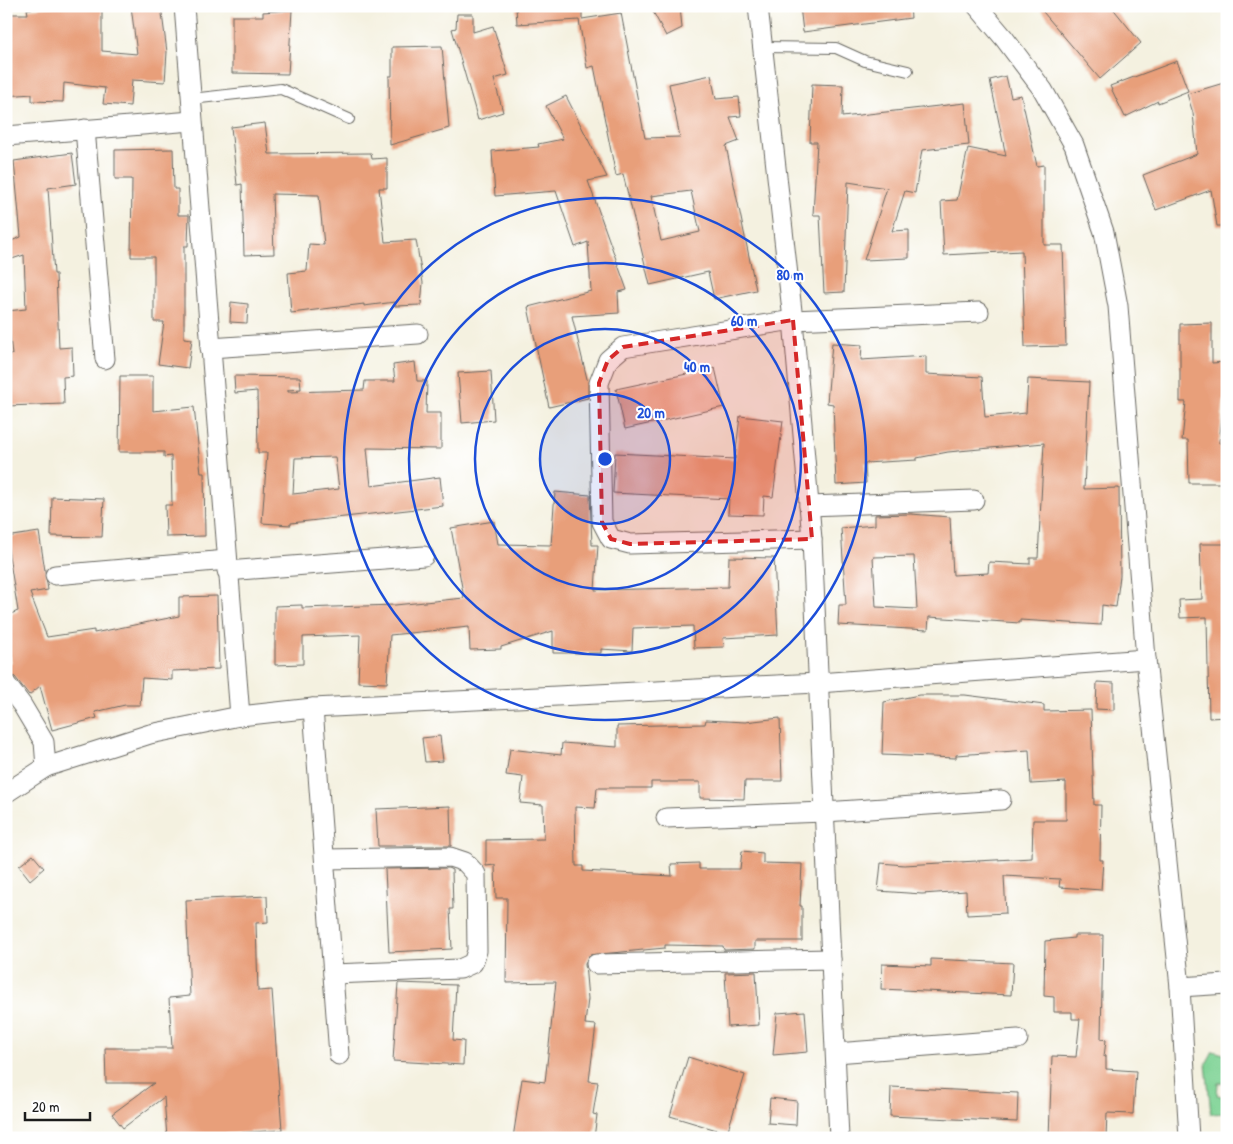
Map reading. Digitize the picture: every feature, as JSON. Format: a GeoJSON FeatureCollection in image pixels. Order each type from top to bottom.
{"type":"FeatureCollection","features":[{"type":"Feature","properties":{"kind":"street"},"geometry":{"type":"LineString","coordinates":[[184,6],[240,716]]}},
{"type":"Feature","properties":{"kind":"street"},"geometry":{"type":"LineString","coordinates":[[758,6],[793,320],[812,539],[836,1053],[838,1138]]}},
{"type":"Feature","properties":{"kind":"street"},"geometry":{"type":"LineString","coordinates":[[977,6],[1043,90],[1069,137],[1104,232],[1118,306],[1146,658],[1180,987],[1189,1138]]}},
{"type":"Feature","properties":{"kind":"street"},"geometry":{"type":"LineString","coordinates":[[6,136],[192,120]]}},
{"type":"Feature","properties":{"kind":"street"},"geometry":{"type":"LineString","coordinates":[[85,129],[104,360]]}},
{"type":"Feature","properties":{"kind":"street"},"geometry":{"type":"LineString","coordinates":[[812,539],[630,544],[611,539],[602,522],[599,383],[608,360],[623,347],[793,320],[978,312]]}},
{"type":"Feature","properties":{"kind":"street"},"geometry":{"type":"LineString","coordinates":[[210,348],[418,334]]}},
{"type":"Feature","properties":{"kind":"street"},"geometry":{"type":"LineString","coordinates":[[809,506],[974,500]]}},
{"type":"Feature","properties":{"kind":"street"},"geometry":{"type":"LineString","coordinates":[[55,575],[424,556]]}},
{"type":"Feature","properties":{"kind":"street"},"geometry":{"type":"LineString","coordinates":[[6,793],[46,767],[150,734],[240,716],[313,708],[818,683],[1146,658]]}},
{"type":"Feature","properties":{"kind":"street"},"geometry":{"type":"LineString","coordinates":[[6,684],[22,705],[44,742],[46,767]]}},
{"type":"Feature","properties":{"kind":"street"},"geometry":{"type":"LineString","coordinates":[[313,708],[339,1056]]}},
{"type":"Feature","properties":{"kind":"street"},"geometry":{"type":"LineString","coordinates":[[666,818],[825,812],[1001,800]]}},
{"type":"Feature","properties":{"kind":"street"},"geometry":{"type":"LineString","coordinates":[[325,859],[450,857],[465,862],[476,874],[477,951],[473,963],[460,969],[333,974]]}},
{"type":"Feature","properties":{"kind":"street"},"geometry":{"type":"LineString","coordinates":[[596,964],[831,959]]}},
{"type":"Feature","properties":{"kind":"street"},"geometry":{"type":"LineString","coordinates":[[1180,987],[1227,984]]}},
{"type":"Feature","properties":{"kind":"street"},"geometry":{"type":"LineString","coordinates":[[836,1053],[1018,1039]]}},
{"type":"Feature","properties":{"kind":"lane"},"geometry":{"type":"LineString","coordinates":[[763,47],[836,48],[865,61],[908,71]]}},
{"type":"Feature","properties":{"kind":"lane"},"geometry":{"type":"LineString","coordinates":[[191,99],[281,89],[350,119]]}},
{"type":"Feature","properties":{"kind":"highlighted area"},"geometry":{"type":"Polygon","coordinates":[[[793,320],[812,539],[630,544],[611,539],[602,522],[599,383],[608,360],[623,347],[793,320]]]}},
{"type":"Feature","properties":{"kind":"green space"},"geometry":{"type":"Polygon","coordinates":[[[1213,1051],[1227,1055],[1227,1083],[1218,1083],[1217,1095],[1227,1097],[1227,1113],[1211,1114],[1206,1064],[1213,1051]]]}},
{"type":"Feature","properties":{"kind":"building"},"geometry":{"type":"Polygon","coordinates":[[[59,6],[102,6],[102,51],[137,54],[131,6],[161,6],[167,52],[165,82],[132,80],[130,106],[103,104],[105,88],[64,83],[63,102],[32,101],[32,94],[6,96],[6,14],[28,14],[27,9],[59,6]]]}},
{"type":"Feature","properties":{"kind":"building"},"geometry":{"type":"Polygon","coordinates":[[[516,6],[582,6],[582,19],[621,13],[645,138],[680,137],[669,84],[711,75],[716,99],[739,97],[741,116],[730,117],[739,141],[726,146],[756,290],[714,299],[708,272],[650,285],[623,174],[616,176],[594,66],[587,68],[579,20],[517,24],[516,6]],[[691,191],[651,196],[661,241],[700,232],[691,191]]]}},
{"type":"Feature","properties":{"kind":"building"},"geometry":{"type":"Polygon","coordinates":[[[650,6],[680,6],[682,28],[666,36],[650,6]]]}},
{"type":"Feature","properties":{"kind":"building"},"geometry":{"type":"Polygon","coordinates":[[[800,6],[910,6],[911,18],[803,32],[800,6]]]}},
{"type":"Feature","properties":{"kind":"building"},"geometry":{"type":"Polygon","coordinates":[[[1038,6],[1111,6],[1141,43],[1100,79],[1038,6]]]}},
{"type":"Feature","properties":{"kind":"building"},"geometry":{"type":"Polygon","coordinates":[[[292,10],[288,74],[232,73],[232,16],[263,16],[263,12],[292,10]]]}},
{"type":"Feature","properties":{"kind":"building"},"geometry":{"type":"Polygon","coordinates":[[[457,14],[473,14],[473,32],[493,26],[508,75],[494,79],[503,112],[478,120],[452,29],[456,28],[457,14]]]}},
{"type":"Feature","properties":{"kind":"building"},"geometry":{"type":"Polygon","coordinates":[[[442,46],[449,128],[390,145],[389,76],[392,76],[392,47],[442,46]]]}},
{"type":"Feature","properties":{"kind":"building"},"geometry":{"type":"Polygon","coordinates":[[[1177,61],[1188,91],[1158,103],[1158,101],[1125,117],[1110,86],[1177,61]]]}},
{"type":"Feature","properties":{"kind":"building"},"geometry":{"type":"Polygon","coordinates":[[[1006,76],[1011,97],[1021,95],[1037,166],[1044,165],[1044,245],[1063,245],[1066,346],[1025,347],[1022,251],[944,255],[941,201],[957,200],[968,148],[1006,156],[990,80],[1006,76]]]}},
{"type":"Feature","properties":{"kind":"building"},"geometry":{"type":"Polygon","coordinates":[[[1227,82],[1227,226],[1217,226],[1211,190],[1156,210],[1143,175],[1197,154],[1193,113],[1187,94],[1227,82]]]}},
{"type":"Feature","properties":{"kind":"building"},"geometry":{"type":"Polygon","coordinates":[[[812,84],[843,85],[842,117],[965,103],[969,145],[922,150],[915,193],[905,191],[892,231],[909,230],[909,258],[864,260],[887,188],[848,182],[844,292],[824,293],[820,215],[813,215],[817,142],[810,142],[812,84]]]}},
{"type":"Feature","properties":{"kind":"building"},"geometry":{"type":"Polygon","coordinates":[[[566,96],[607,177],[588,181],[627,290],[618,292],[619,313],[572,316],[588,383],[588,398],[549,407],[528,307],[591,291],[588,242],[575,247],[556,191],[495,196],[492,151],[539,147],[538,144],[563,139],[546,106],[566,96]]]}},
{"type":"Feature","properties":{"kind":"building"},"geometry":{"type":"Polygon","coordinates":[[[265,123],[269,154],[371,153],[372,159],[387,158],[387,188],[379,188],[385,242],[416,240],[423,283],[421,305],[395,306],[395,302],[291,313],[288,273],[307,271],[309,244],[324,245],[319,195],[272,194],[274,254],[244,255],[242,184],[237,185],[231,127],[265,123]]]}},
{"type":"Feature","properties":{"kind":"building"},"geometry":{"type":"Polygon","coordinates":[[[173,149],[174,189],[178,189],[178,215],[189,215],[188,246],[184,246],[184,338],[192,339],[188,368],[158,364],[164,322],[154,322],[154,257],[131,257],[132,179],[115,179],[115,150],[173,149]]]}},
{"type":"Feature","properties":{"kind":"building"},"geometry":{"type":"Polygon","coordinates":[[[72,153],[76,184],[48,188],[54,274],[56,274],[59,348],[72,347],[73,376],[63,377],[64,404],[6,406],[6,354],[12,355],[7,311],[26,309],[24,255],[6,261],[6,243],[21,237],[14,161],[72,153]]]}},
{"type":"Feature","properties":{"kind":"building"},"geometry":{"type":"Polygon","coordinates":[[[231,302],[248,304],[247,323],[230,322],[231,302]]]}},
{"type":"Feature","properties":{"kind":"building"},"geometry":{"type":"Polygon","coordinates":[[[1212,323],[1212,363],[1227,362],[1227,391],[1225,391],[1219,443],[1222,443],[1223,483],[1189,483],[1188,440],[1182,440],[1186,402],[1180,402],[1180,324],[1212,323]]]}},
{"type":"Feature","properties":{"kind":"building"},"geometry":{"type":"Polygon","coordinates":[[[832,343],[862,345],[861,360],[926,356],[926,374],[982,377],[985,417],[1026,413],[1028,379],[1089,382],[1084,489],[1119,488],[1120,576],[1116,607],[1102,605],[1101,625],[1020,620],[1020,623],[929,617],[928,630],[838,625],[839,605],[846,605],[841,528],[875,525],[875,515],[911,514],[950,517],[953,575],[988,573],[989,562],[1030,564],[1030,558],[1038,558],[1044,443],[948,452],[917,458],[917,460],[865,463],[866,483],[836,485],[833,404],[827,403],[832,343]],[[914,556],[873,557],[876,607],[917,609],[914,556]]]}},
{"type":"Feature","properties":{"kind":"building"},"geometry":{"type":"Polygon","coordinates":[[[415,362],[417,381],[427,381],[426,413],[441,413],[441,449],[367,448],[371,486],[440,477],[443,506],[291,523],[291,525],[262,523],[267,453],[258,453],[257,391],[235,393],[234,376],[300,377],[301,389],[288,390],[288,392],[364,390],[365,381],[395,381],[393,365],[415,362]],[[335,457],[295,458],[293,494],[339,489],[335,457]]]}},
{"type":"Feature","properties":{"kind":"building"},"geometry":{"type":"Polygon","coordinates":[[[715,368],[724,407],[625,429],[616,389],[715,368]]]}},
{"type":"Feature","properties":{"kind":"building"},"geometry":{"type":"Polygon","coordinates":[[[491,371],[494,420],[462,423],[458,373],[491,371]]]}},
{"type":"Feature","properties":{"kind":"building"},"geometry":{"type":"Polygon","coordinates":[[[120,376],[153,376],[153,411],[194,407],[201,473],[204,473],[205,536],[166,537],[165,505],[172,505],[171,456],[164,457],[164,452],[119,452],[120,376]]]}},
{"type":"Feature","properties":{"kind":"building"},"geometry":{"type":"Polygon","coordinates":[[[740,416],[783,421],[773,497],[764,496],[763,515],[728,514],[729,499],[613,493],[615,453],[735,459],[740,416]]]}},
{"type":"Feature","properties":{"kind":"building"},"geometry":{"type":"Polygon","coordinates":[[[555,492],[590,495],[592,545],[598,545],[595,590],[728,587],[729,557],[774,558],[778,635],[723,638],[724,647],[694,648],[693,626],[633,628],[632,651],[601,649],[601,653],[553,653],[553,631],[501,647],[501,649],[470,650],[469,627],[390,635],[387,683],[358,682],[360,635],[303,637],[303,664],[275,665],[275,606],[302,605],[302,608],[395,605],[464,598],[451,528],[494,521],[498,544],[551,545],[555,492]]]}},
{"type":"Feature","properties":{"kind":"building"},"geometry":{"type":"Polygon","coordinates":[[[52,497],[104,499],[102,537],[51,536],[52,497]]]}},
{"type":"Feature","properties":{"kind":"building"},"geometry":{"type":"Polygon","coordinates":[[[39,532],[48,590],[30,593],[47,637],[94,630],[94,633],[179,616],[179,597],[217,596],[219,669],[172,671],[172,680],[142,678],[140,705],[125,705],[95,712],[97,718],[52,730],[40,686],[29,695],[15,677],[6,673],[6,664],[12,662],[6,649],[6,616],[18,611],[6,537],[39,532]]]}},
{"type":"Feature","properties":{"kind":"building"},"geometry":{"type":"Polygon","coordinates":[[[1200,544],[1227,544],[1227,717],[1209,718],[1207,617],[1180,618],[1179,600],[1202,599],[1200,544]]]}},
{"type":"Feature","properties":{"kind":"building"},"geometry":{"type":"Polygon","coordinates":[[[1097,682],[1114,683],[1114,710],[1096,709],[1097,682]]]}},
{"type":"Feature","properties":{"kind":"building"},"geometry":{"type":"Polygon","coordinates":[[[919,695],[965,695],[1044,705],[1044,711],[1091,710],[1094,805],[1101,805],[1100,860],[1103,860],[1101,890],[1059,887],[1060,879],[1004,876],[1006,913],[967,915],[966,891],[922,894],[878,891],[881,863],[904,865],[1032,858],[1033,820],[1066,820],[1066,782],[1031,784],[1029,750],[956,755],[956,758],[882,755],[884,702],[919,695]]]}},
{"type":"Feature","properties":{"kind":"building"},"geometry":{"type":"Polygon","coordinates":[[[780,718],[782,781],[745,781],[744,799],[700,798],[700,782],[651,782],[651,788],[597,788],[595,808],[575,807],[576,866],[583,866],[583,871],[672,876],[671,864],[699,863],[699,869],[740,869],[742,851],[763,853],[763,863],[802,864],[800,906],[802,906],[802,941],[755,941],[755,949],[724,950],[723,946],[665,945],[665,948],[590,955],[585,964],[588,999],[585,1024],[596,1025],[589,1081],[598,1082],[593,1114],[597,1115],[594,1138],[513,1138],[522,1079],[545,1082],[556,982],[506,983],[507,898],[496,898],[495,865],[486,866],[486,840],[544,839],[543,805],[520,803],[523,777],[506,775],[510,749],[561,755],[562,743],[617,747],[617,726],[705,724],[706,720],[745,722],[780,718]]]}},
{"type":"Feature","properties":{"kind":"building"},"geometry":{"type":"Polygon","coordinates":[[[440,736],[443,761],[425,762],[422,738],[440,736]]]}},
{"type":"Feature","properties":{"kind":"building"},"geometry":{"type":"Polygon","coordinates":[[[450,806],[451,846],[378,846],[376,809],[450,806]]]}},
{"type":"Feature","properties":{"kind":"building"},"geometry":{"type":"Polygon","coordinates":[[[33,855],[44,868],[30,880],[19,866],[33,855]]]}},
{"type":"Feature","properties":{"kind":"building"},"geometry":{"type":"Polygon","coordinates":[[[448,868],[452,870],[453,909],[450,909],[452,949],[389,952],[385,869],[448,868]]]}},
{"type":"Feature","properties":{"kind":"building"},"geometry":{"type":"Polygon","coordinates":[[[267,896],[268,922],[256,923],[258,991],[272,990],[282,1130],[167,1138],[164,1097],[123,1128],[112,1114],[154,1083],[106,1083],[105,1048],[172,1048],[169,998],[190,996],[186,900],[267,896]]]}},
{"type":"Feature","properties":{"kind":"building"},"geometry":{"type":"Polygon","coordinates":[[[1074,935],[1103,935],[1101,1039],[1106,1040],[1104,1057],[1106,1057],[1106,1069],[1136,1071],[1133,1114],[1107,1113],[1106,1138],[1049,1137],[1052,1056],[1076,1057],[1080,1019],[1072,1019],[1072,1012],[1054,1012],[1054,997],[1044,996],[1045,941],[1074,938],[1074,935]]]}},
{"type":"Feature","properties":{"kind":"building"},"geometry":{"type":"Polygon","coordinates":[[[931,959],[1013,963],[1011,995],[881,989],[882,964],[931,966],[931,959]]]}},
{"type":"Feature","properties":{"kind":"building"},"geometry":{"type":"Polygon","coordinates":[[[756,972],[759,1025],[728,1027],[725,973],[756,972]]]}},
{"type":"Feature","properties":{"kind":"building"},"geometry":{"type":"Polygon","coordinates":[[[398,983],[456,985],[453,1040],[464,1041],[463,1065],[393,1061],[398,983]]]}},
{"type":"Feature","properties":{"kind":"building"},"geometry":{"type":"Polygon","coordinates":[[[805,1011],[808,1052],[773,1055],[777,1013],[805,1011]]]}},
{"type":"Feature","properties":{"kind":"building"},"geometry":{"type":"Polygon","coordinates":[[[688,1057],[745,1075],[727,1133],[670,1116],[688,1057]]]}},
{"type":"Feature","properties":{"kind":"building"},"geometry":{"type":"Polygon","coordinates":[[[891,1087],[1018,1093],[1017,1122],[890,1116],[891,1087]]]}},
{"type":"Feature","properties":{"kind":"building"},"geometry":{"type":"Polygon","coordinates":[[[770,1098],[797,1101],[796,1125],[768,1123],[770,1098]]]}}]}
